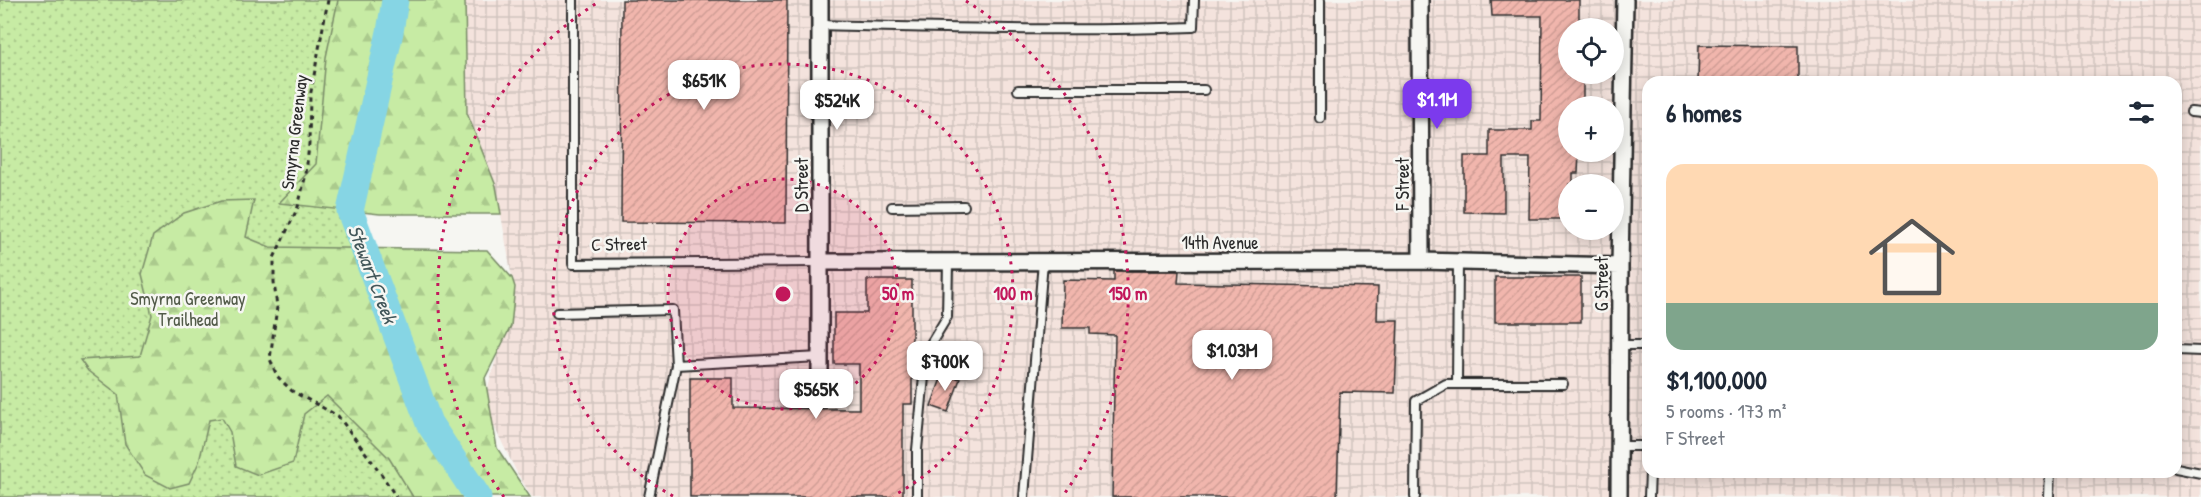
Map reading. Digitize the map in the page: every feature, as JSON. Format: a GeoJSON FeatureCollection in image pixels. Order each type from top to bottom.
{"type":"FeatureCollection","features":[{"type":"Feature","properties":{"kind":"street","name":"D Street"},"geometry":{"type":"LineString","coordinates":[[820,0],[820,262]]}},
{"type":"Feature","properties":{"kind":"street","name":"F Street"},"geometry":{"type":"LineString","coordinates":[[1420,0],[1421,261]]}},
{"type":"Feature","properties":{"kind":"street","name":"G Street"},"geometry":{"type":"LineString","coordinates":[[1619,497],[1625,0]]}},
{"type":"Feature","properties":{"kind":"street","name":"14th Avenue"},"geometry":{"type":"LineString","coordinates":[[820,262],[1421,261],[1620,266]]}},
{"type":"Feature","properties":{"kind":"street"},"geometry":{"type":"LineString","coordinates":[[820,262],[820,364]]}},
{"type":"Feature","properties":{"kind":"lane","name":"C Street"},"geometry":{"type":"LineString","coordinates":[[573,0],[573,264],[820,262]]}},
{"type":"Feature","properties":{"kind":"lane"},"geometry":{"type":"LineString","coordinates":[[820,25],[999,29],[1193,27],[1194,0]]}},
{"type":"Feature","properties":{"kind":"lane"},"geometry":{"type":"LineString","coordinates":[[1320,0],[1320,118]]}},
{"type":"Feature","properties":{"kind":"lane"},"geometry":{"type":"LineString","coordinates":[[1018,90],[1204,90]]}},
{"type":"Feature","properties":{"kind":"lane"},"geometry":{"type":"LineString","coordinates":[[2191,112],[2201,113]]}},
{"type":"Feature","properties":{"kind":"lane"},"geometry":{"type":"LineString","coordinates":[[892,207],[964,206]]}},
{"type":"Feature","properties":{"kind":"lane"},"geometry":{"type":"LineString","coordinates":[[1024,497],[1043,261]]}},
{"type":"Feature","properties":{"kind":"lane"},"geometry":{"type":"LineString","coordinates":[[917,497],[917,450],[927,350],[947,317],[948,262]]}},
{"type":"Feature","properties":{"kind":"lane"},"geometry":{"type":"LineString","coordinates":[[1457,384],[1458,262]]}},
{"type":"Feature","properties":{"kind":"lane"},"geometry":{"type":"LineString","coordinates":[[557,313],[674,310],[676,365],[649,497]]}},
{"type":"Feature","properties":{"kind":"lane"},"geometry":{"type":"LineString","coordinates":[[1620,345],[1642,345]]}},
{"type":"Feature","properties":{"kind":"lane"},"geometry":{"type":"LineString","coordinates":[[2182,350],[2201,351]]}},
{"type":"Feature","properties":{"kind":"lane"},"geometry":{"type":"LineString","coordinates":[[676,365],[820,364]]}},
{"type":"Feature","properties":{"kind":"lane"},"geometry":{"type":"LineString","coordinates":[[1415,497],[1416,401],[1446,384],[1563,384]]}},
{"type":"Feature","properties":{"kind":"lane"},"geometry":{"type":"LineString","coordinates":[[1619,446],[1642,446]]}},
{"type":"Feature","properties":{"kind":"lane"},"geometry":{"type":"LineString","coordinates":[[2182,469],[2201,473]]}},
{"type":"Feature","properties":{"kind":"lane"},"geometry":{"type":"LineString","coordinates":[[1649,497],[1650,478]]}},
{"type":"Feature","properties":{"kind":"lane"},"geometry":{"type":"LineString","coordinates":[[2049,497],[2050,478]]}},
{"type":"Feature","properties":{"kind":"path","name":"Smyrna Greenway"},"geometry":{"type":"LineString","coordinates":[[328,0],[310,97],[306,174],[298,207],[274,258],[277,308],[270,359],[277,376],[292,391],[338,416],[396,497]]}},
{"type":"Feature","properties":{"kind":"shaded area"},"geometry":{"type":"Polygon","coordinates":[[[465,0],[2201,0],[2201,497],[532,497],[517,473],[483,404],[498,352],[512,278],[496,186],[467,113],[465,0]]]}},
{"type":"Feature","properties":{"kind":"green space","name":"Smyrna Greenway Trailhead"},"geometry":{"type":"Polygon","coordinates":[[[0,0],[390,0],[350,211],[488,497],[0,497],[0,0]]]}},
{"type":"Feature","properties":{"kind":"green space"},"geometry":{"type":"Polygon","coordinates":[[[338,0],[465,0],[467,113],[496,186],[501,214],[380,214],[279,203],[316,164],[326,57],[338,0]]]}},
{"type":"Feature","properties":{"kind":"green space"},"geometry":{"type":"Polygon","coordinates":[[[254,200],[246,237],[270,247],[487,250],[512,278],[515,287],[511,326],[485,378],[497,448],[530,497],[413,497],[389,458],[327,396],[304,414],[293,463],[258,475],[236,466],[230,432],[222,418],[209,420],[199,462],[189,483],[170,488],[145,475],[125,444],[118,394],[88,371],[80,360],[140,356],[152,315],[142,274],[153,236],[184,213],[221,201],[254,200]]]}},
{"type":"Feature","properties":{"kind":"building"},"geometry":{"type":"Polygon","coordinates":[[[622,0],[787,0],[786,223],[621,222],[622,0]]]}},
{"type":"Feature","properties":{"kind":"building"},"geometry":{"type":"Polygon","coordinates":[[[1491,0],[1579,0],[1579,18],[1558,18],[1558,84],[1583,84],[1583,96],[1558,96],[1558,162],[1579,162],[1578,173],[1558,174],[1558,219],[1529,219],[1530,158],[1504,158],[1504,213],[1464,212],[1464,156],[1489,156],[1489,130],[1532,130],[1532,121],[1541,121],[1542,16],[1492,16],[1491,0]]]}},
{"type":"Feature","properties":{"kind":"building"},"geometry":{"type":"Polygon","coordinates":[[[1699,45],[1798,46],[1798,76],[1698,76],[1699,45]]]}},
{"type":"Feature","properties":{"kind":"building"},"geometry":{"type":"Polygon","coordinates":[[[1114,271],[1179,271],[1178,283],[1378,287],[1377,320],[1398,320],[1395,393],[1340,392],[1337,497],[1112,497],[1115,335],[1090,334],[1090,328],[1062,328],[1063,280],[1114,281],[1114,271]]]}},
{"type":"Feature","properties":{"kind":"building"},"geometry":{"type":"Polygon","coordinates":[[[1495,277],[1581,277],[1581,322],[1495,322],[1495,277]]]}},
{"type":"Feature","properties":{"kind":"building"},"geometry":{"type":"Polygon","coordinates":[[[867,280],[912,280],[912,404],[903,404],[903,497],[690,497],[690,378],[733,378],[733,408],[859,409],[859,364],[834,364],[834,313],[867,313],[867,280]]]}},
{"type":"Feature","properties":{"kind":"building"},"geometry":{"type":"Polygon","coordinates":[[[943,373],[960,379],[948,412],[931,406],[943,373]]]}},
{"type":"Feature","properties":{"kind":"waterway","name":"Stewart Creek"},"geometry":{"type":"LineString","coordinates":[[395,0],[350,211],[429,423],[478,497]]}}]}
